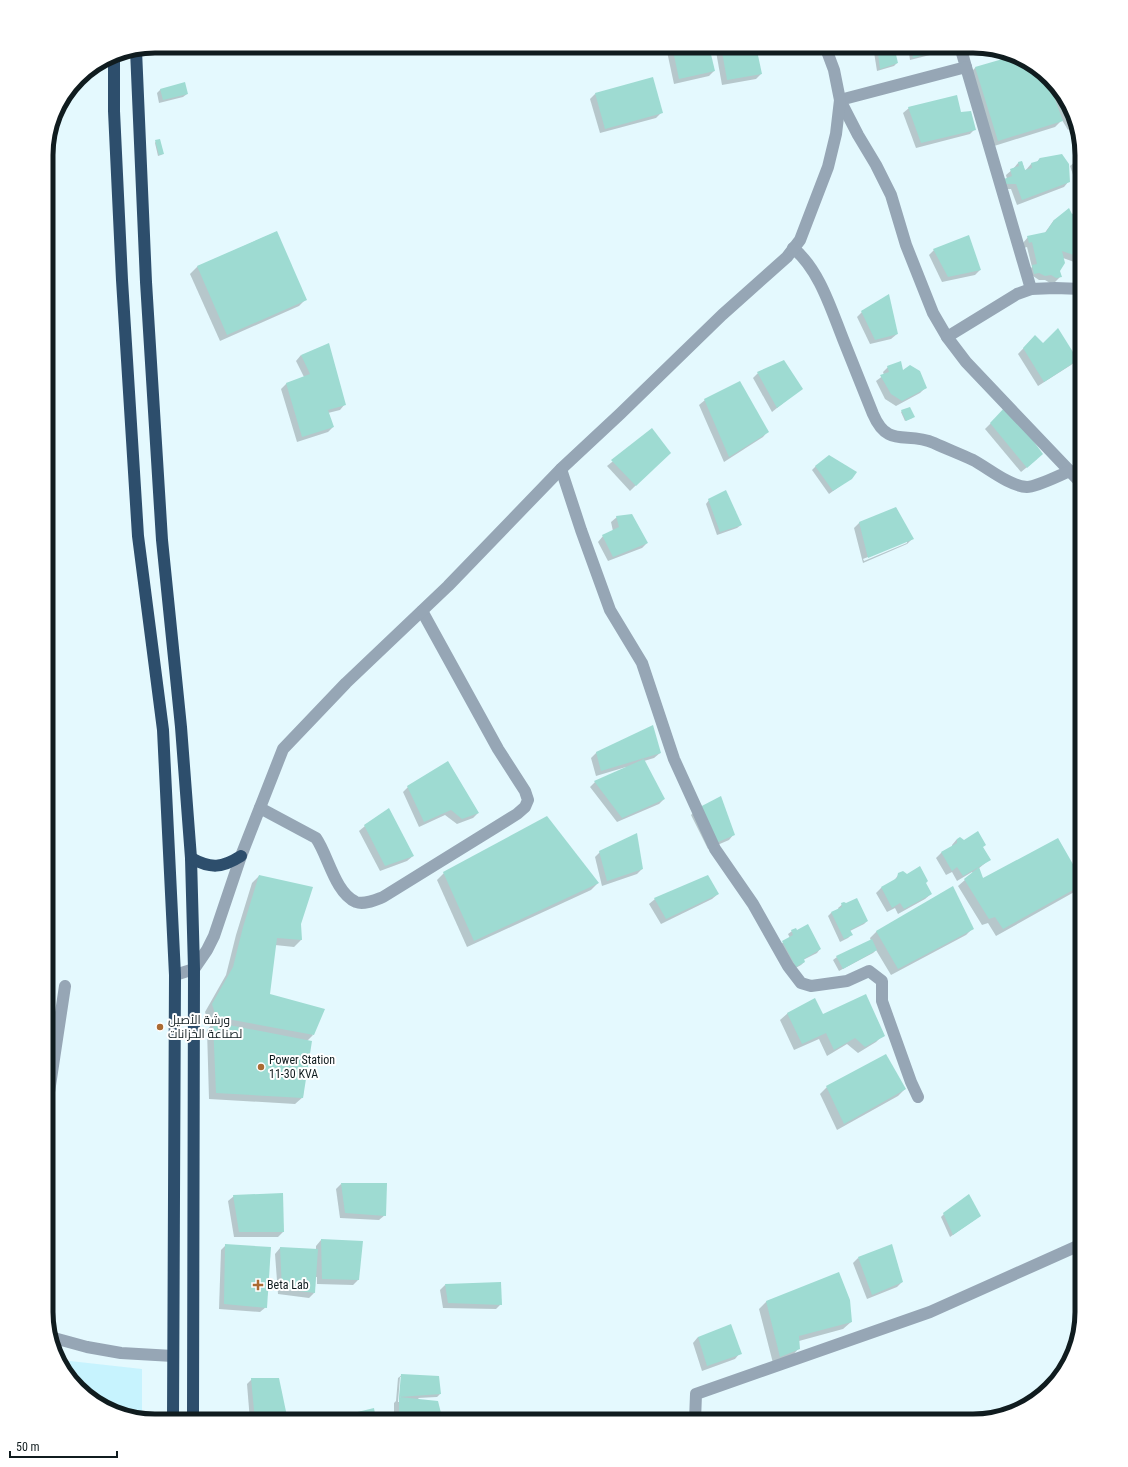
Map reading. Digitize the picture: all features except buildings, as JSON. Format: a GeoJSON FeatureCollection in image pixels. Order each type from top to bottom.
{"type":"FeatureCollection","features":[{"type":"Feature","properties":{"kind":"highway"},"geometry":{"type":"LineString","coordinates":[[136,55],[146,282],[162,540],[181,727],[191,858],[194,969],[193,1414]]}},
{"type":"Feature","properties":{"kind":"highway"},"geometry":{"type":"LineString","coordinates":[[114,62],[114,111],[122,280],[138,536],[163,730],[175,976],[173,1414]]}},
{"type":"Feature","properties":{"kind":"highway"},"geometry":{"type":"LineString","coordinates":[[191,858],[203,864],[217,866],[230,863],[241,856]]}},
{"type":"Feature","properties":{"kind":"street"},"geometry":{"type":"LineString","coordinates":[[828,53],[834,70],[840,100],[891,195],[906,245],[933,313],[947,337],[966,362],[1075,476]]}},
{"type":"Feature","properties":{"kind":"street"},"geometry":{"type":"LineString","coordinates":[[962,53],[1031,289]]}},
{"type":"Feature","properties":{"kind":"street"},"geometry":{"type":"LineString","coordinates":[[840,100],[966,67]]}},
{"type":"Feature","properties":{"kind":"street"},"geometry":{"type":"LineString","coordinates":[[175,976],[194,969],[201,960],[214,936],[241,856],[284,749],[346,683],[422,611],[561,469],[722,315],[787,257],[800,240],[828,167],[836,134],[840,100]]}},
{"type":"Feature","properties":{"kind":"street"},"geometry":{"type":"LineString","coordinates":[[793,248],[802,255],[813,270],[832,311],[878,426],[883,431],[890,436],[927,441],[972,460],[1014,484],[1027,487],[1034,486],[1070,471]]}},
{"type":"Feature","properties":{"kind":"street"},"geometry":{"type":"LineString","coordinates":[[947,337],[1017,294],[1031,289],[1075,289]]}},
{"type":"Feature","properties":{"kind":"street"},"geometry":{"type":"LineString","coordinates":[[561,469],[610,610],[642,663],[674,759],[716,849],[753,904],[788,966],[801,983],[811,986],[848,981],[869,971],[882,982],[882,1001],[911,1082],[918,1097]]}},
{"type":"Feature","properties":{"kind":"street"},"geometry":{"type":"LineString","coordinates":[[260,808],[316,838],[321,846],[333,875],[346,895],[357,903],[370,902],[383,896],[525,807],[528,800],[525,791],[498,749],[422,611]]}},
{"type":"Feature","properties":{"kind":"street"},"geometry":{"type":"LineString","coordinates":[[53,1066],[65,986]]}},
{"type":"Feature","properties":{"kind":"street"},"geometry":{"type":"LineString","coordinates":[[695,1414],[696,1394],[930,1312],[1075,1247]]}},
{"type":"Feature","properties":{"kind":"street"},"geometry":{"type":"LineString","coordinates":[[57,1339],[87,1347],[121,1352],[174,1356]]}},
{"type":"Feature","properties":{"kind":"shaded area"},"geometry":{"type":"Polygon","coordinates":[[[66,1361],[142,1369],[142,1413],[122,1409],[98,1397],[78,1379],[66,1361]]]}},
{"type":"Feature","properties":{"kind":"place","name":"ورشة الأصيل لصناعة الخزانات"},"geometry":{"type":"Point","coordinates":[160,1027]}},
{"type":"Feature","properties":{"kind":"place","name":"Power Station 11-30 KVA"},"geometry":{"type":"Point","coordinates":[261,1067]}},
{"type":"Feature","properties":{"kind":"place","name":"Beta Lab"},"geometry":{"type":"Point","coordinates":[258,1285]}}]}
